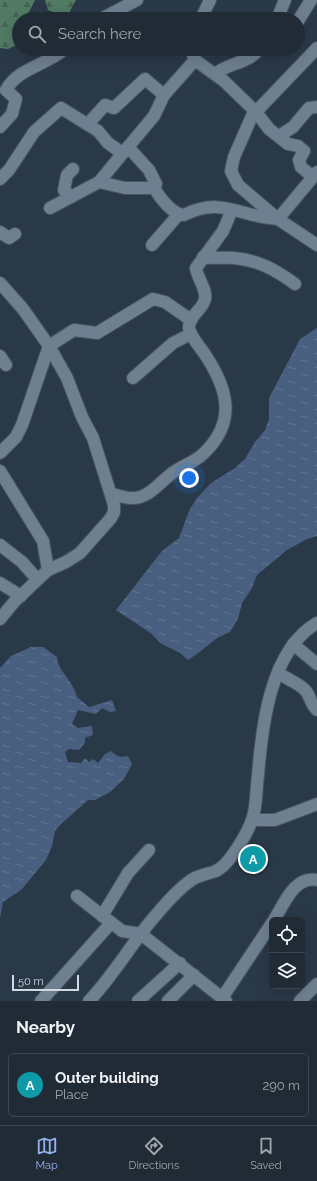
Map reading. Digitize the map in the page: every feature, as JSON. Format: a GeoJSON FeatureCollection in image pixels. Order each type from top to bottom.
{"type":"FeatureCollection","features":[{"type":"Feature","properties":{"kind":"street"},"geometry":{"type":"LineString","coordinates":[[114,12],[137,0]]}},
{"type":"Feature","properties":{"kind":"street"},"geometry":{"type":"LineString","coordinates":[[204,12],[210,0]]}},
{"type":"Feature","properties":{"kind":"street"},"geometry":{"type":"LineString","coordinates":[[280,12],[285,0]]}},
{"type":"Feature","properties":{"kind":"street"},"geometry":{"type":"LineString","coordinates":[[304,12],[311,0]]}},
{"type":"Feature","properties":{"kind":"street"},"geometry":{"type":"LineString","coordinates":[[317,48],[252,116],[234,157],[231,171],[238,185],[278,219],[317,245]]}},
{"type":"Feature","properties":{"kind":"street"},"geometry":{"type":"LineString","coordinates":[[0,127],[12,114],[16,99],[6,90],[12,80],[24,72],[49,61],[56,56]]}},
{"type":"Feature","properties":{"kind":"street"},"geometry":{"type":"LineString","coordinates":[[50,208],[100,182],[154,116],[164,95],[192,56]]}},
{"type":"Feature","properties":{"kind":"street"},"geometry":{"type":"LineString","coordinates":[[195,56],[256,112],[269,129],[288,144],[298,146],[304,151],[299,160],[301,167],[315,174],[278,219]]}},
{"type":"Feature","properties":{"kind":"street"},"geometry":{"type":"LineString","coordinates":[[215,74],[226,67],[253,56]]}},
{"type":"Feature","properties":{"kind":"street"},"geometry":{"type":"LineString","coordinates":[[88,124],[105,105],[114,108],[145,78],[164,95]]}},
{"type":"Feature","properties":{"kind":"street"},"geometry":{"type":"LineString","coordinates":[[279,136],[293,127],[309,108],[317,107]]}},
{"type":"Feature","properties":{"kind":"street"},"geometry":{"type":"LineString","coordinates":[[4,174],[34,132],[61,108],[98,131],[108,143],[125,150],[149,170],[156,184],[154,188],[158,195],[179,214],[184,215],[195,210],[222,206],[232,210],[278,219]]}},
{"type":"Feature","properties":{"kind":"street"},"geometry":{"type":"LineString","coordinates":[[0,161],[4,174]]}},
{"type":"Feature","properties":{"kind":"street"},"geometry":{"type":"LineString","coordinates":[[71,197],[64,190],[67,175],[73,168]]}},
{"type":"Feature","properties":{"kind":"street"},"geometry":{"type":"LineString","coordinates":[[100,182],[125,188],[154,188]]}},
{"type":"Feature","properties":{"kind":"street"},"geometry":{"type":"LineString","coordinates":[[111,494],[131,498],[148,493],[171,473],[203,454],[220,431],[227,408],[224,391],[216,371],[191,334],[189,326],[191,320],[204,304],[205,298],[196,268],[223,231],[232,210]]}},
{"type":"Feature","properties":{"kind":"street"},"geometry":{"type":"LineString","coordinates":[[152,245],[179,214]]}},
{"type":"Feature","properties":{"kind":"street"},"geometry":{"type":"LineString","coordinates":[[0,232],[8,238],[15,234]]}},
{"type":"Feature","properties":{"kind":"street"},"geometry":{"type":"LineString","coordinates":[[203,257],[211,259],[233,258],[268,266],[295,284]]}},
{"type":"Feature","properties":{"kind":"street"},"geometry":{"type":"LineString","coordinates":[[0,283],[23,309],[49,346],[73,389],[82,417],[93,438],[114,505],[114,512],[111,518],[80,553],[66,562],[48,570],[37,579],[0,619]]}},
{"type":"Feature","properties":{"kind":"street"},"geometry":{"type":"LineString","coordinates":[[0,453],[16,437],[22,425],[49,346],[74,330],[97,333],[153,299],[165,302],[191,320]]}},
{"type":"Feature","properties":{"kind":"street"},"geometry":{"type":"LineString","coordinates":[[133,378],[173,343],[191,334]]}},
{"type":"Feature","properties":{"kind":"street"},"geometry":{"type":"LineString","coordinates":[[0,471],[43,541],[48,570]]}},
{"type":"Feature","properties":{"kind":"street"},"geometry":{"type":"LineString","coordinates":[[0,545],[22,562],[37,579]]}},
{"type":"Feature","properties":{"kind":"street"},"geometry":{"type":"LineString","coordinates":[[0,583],[21,596]]}},
{"type":"Feature","properties":{"kind":"street"},"geometry":{"type":"LineString","coordinates":[[89,1001],[101,988],[156,915],[187,883],[200,875],[217,871],[229,860],[252,820],[267,703],[278,673],[293,644],[304,632],[316,625]]}},
{"type":"Feature","properties":{"kind":"street"},"geometry":{"type":"LineString","coordinates":[[293,644],[317,664]]}},
{"type":"Feature","properties":{"kind":"street"},"geometry":{"type":"LineString","coordinates":[[278,673],[304,690],[311,705],[317,710]]}},
{"type":"Feature","properties":{"kind":"street"},"geometry":{"type":"LineString","coordinates":[[252,820],[275,820],[317,804]]}},
{"type":"Feature","properties":{"kind":"street"},"geometry":{"type":"LineString","coordinates":[[41,1001],[107,919],[128,873],[149,850]]}},
{"type":"Feature","properties":{"kind":"street"},"geometry":{"type":"LineString","coordinates":[[276,917],[300,882],[308,878],[317,880]]}},
{"type":"Feature","properties":{"kind":"street"},"geometry":{"type":"LineString","coordinates":[[77,896],[125,933],[141,934],[180,963],[220,999],[269,927]]}},
{"type":"Feature","properties":{"kind":"street"},"geometry":{"type":"LineString","coordinates":[[138,1001],[180,963]]}},
{"type":"Feature","properties":{"kind":"street"},"geometry":{"type":"LineString","coordinates":[[168,1001],[194,975]]}},
{"type":"Feature","properties":{"kind":"street"},"geometry":{"type":"LineString","coordinates":[[300,1001],[317,984]]}},
{"type":"Feature","properties":{"kind":"green space"},"geometry":{"type":"Polygon","coordinates":[[[0,0],[35,0],[29,12],[12,12],[12,47],[8,49],[0,48],[0,0]]]}},
{"type":"Feature","properties":{"kind":"green space"},"geometry":{"type":"Polygon","coordinates":[[[45,0],[76,0],[70,12],[53,12],[48,10],[45,0]]]}},
{"type":"Feature","properties":{"kind":"water"},"geometry":{"type":"Polygon","coordinates":[[[317,328],[317,536],[307,539],[287,550],[257,575],[252,588],[242,603],[238,619],[230,632],[217,638],[188,660],[180,653],[160,643],[152,634],[116,610],[162,551],[179,538],[189,511],[196,499],[211,483],[235,468],[245,459],[255,442],[265,430],[269,419],[269,398],[300,339],[317,328]]]}},
{"type":"Feature","properties":{"kind":"water"},"geometry":{"type":"Polygon","coordinates":[[[31,647],[43,647],[57,657],[60,666],[72,685],[77,697],[89,707],[112,700],[116,711],[110,712],[102,708],[96,714],[78,710],[72,724],[78,728],[92,726],[93,735],[85,738],[85,743],[79,750],[69,749],[65,752],[68,762],[81,763],[85,758],[89,762],[93,759],[98,763],[105,754],[111,751],[119,756],[128,756],[132,764],[124,779],[110,792],[95,800],[88,800],[55,831],[52,846],[46,860],[22,889],[3,902],[0,918],[0,668],[11,656],[31,647]]]}},
{"type":"Feature","properties":{"kind":"place","name":"Outer building"},"geometry":{"type":"Point","coordinates":[253,859]}}]}
